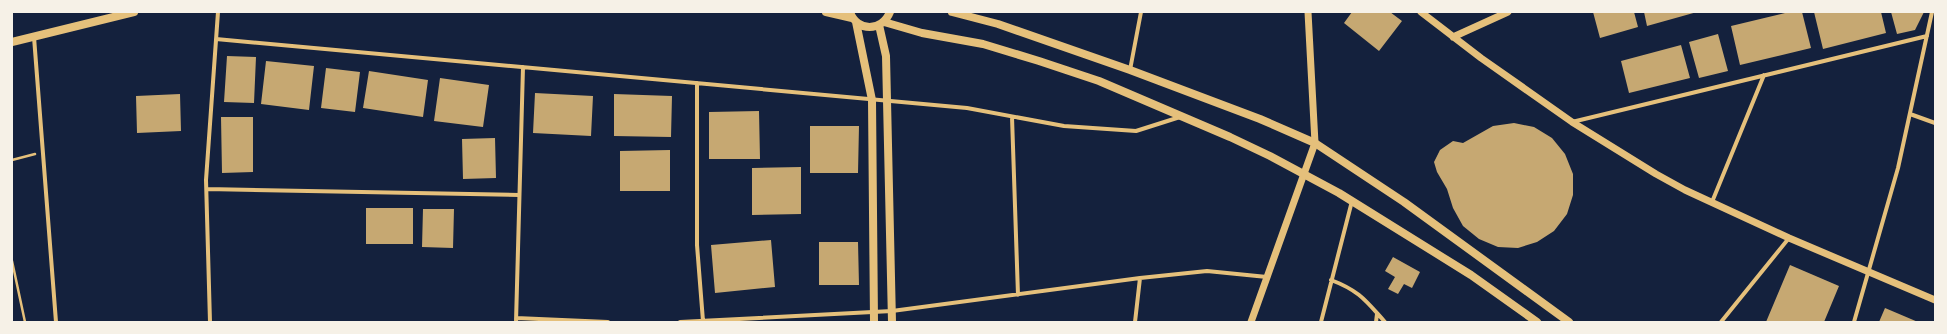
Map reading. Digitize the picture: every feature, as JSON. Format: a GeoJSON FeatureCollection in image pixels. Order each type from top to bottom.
{"type":"FeatureCollection","features":[{"type":"Feature","properties":{"kind":"main road"},"geometry":{"type":"LineString","coordinates":[[12,42],[134,12]]}},
{"type":"Feature","properties":{"kind":"main road"},"geometry":{"type":"LineString","coordinates":[[826,12],[853,18],[867,27],[881,23],[922,34],[962,40],[1004,49],[1099,82],[1183,116],[1304,173],[1464,271],[1537,322]]}},
{"type":"Feature","properties":{"kind":"main road"},"geometry":{"type":"LineString","coordinates":[[890,12],[881,23],[886,56],[892,322]]}},
{"type":"Feature","properties":{"kind":"main road"},"geometry":{"type":"LineString","coordinates":[[952,12],[998,24],[1130,70],[1260,119],[1315,143],[1404,202],[1569,322]]}},
{"type":"Feature","properties":{"kind":"main road"},"geometry":{"type":"LineString","coordinates":[[853,18],[872,100],[874,322]]}},
{"type":"Feature","properties":{"kind":"street"},"geometry":{"type":"LineString","coordinates":[[210,322],[207,189],[218,12]]}},
{"type":"Feature","properties":{"kind":"street"},"geometry":{"type":"LineString","coordinates":[[1130,70],[1141,12]]}},
{"type":"Feature","properties":{"kind":"street"},"geometry":{"type":"LineString","coordinates":[[1251,322],[1315,143],[1308,12]]}},
{"type":"Feature","properties":{"kind":"street"},"geometry":{"type":"LineString","coordinates":[[1421,12],[1453,37],[1572,122],[1656,174],[1789,238],[1935,300]]}},
{"type":"Feature","properties":{"kind":"street"},"geometry":{"type":"LineString","coordinates":[[1453,37],[1508,12]]}},
{"type":"Feature","properties":{"kind":"street"},"geometry":{"type":"LineString","coordinates":[[1854,322],[1870,273],[1898,168],[1932,12]]}},
{"type":"Feature","properties":{"kind":"street"},"geometry":{"type":"LineString","coordinates":[[34,36],[56,322]]}},
{"type":"Feature","properties":{"kind":"street"},"geometry":{"type":"LineString","coordinates":[[1572,122],[1927,36]]}},
{"type":"Feature","properties":{"kind":"street"},"geometry":{"type":"LineString","coordinates":[[216,39],[887,102],[966,108],[1064,126],[1136,131],[1183,116]]}},
{"type":"Feature","properties":{"kind":"street"},"geometry":{"type":"LineString","coordinates":[[523,67],[516,320],[608,322]]}},
{"type":"Feature","properties":{"kind":"street"},"geometry":{"type":"LineString","coordinates":[[1712,202],[1764,75]]}},
{"type":"Feature","properties":{"kind":"street"},"geometry":{"type":"LineString","coordinates":[[696,83],[697,245],[703,321]]}},
{"type":"Feature","properties":{"kind":"street"},"geometry":{"type":"LineString","coordinates":[[1910,114],[1935,123]]}},
{"type":"Feature","properties":{"kind":"street"},"geometry":{"type":"LineString","coordinates":[[1012,117],[1018,295]]}},
{"type":"Feature","properties":{"kind":"street"},"geometry":{"type":"LineString","coordinates":[[207,189],[519,195]]}},
{"type":"Feature","properties":{"kind":"street"},"geometry":{"type":"LineString","coordinates":[[1321,322],[1352,201]]}},
{"type":"Feature","properties":{"kind":"street"},"geometry":{"type":"LineString","coordinates":[[1722,322],[1789,238]]}},
{"type":"Feature","properties":{"kind":"street"},"geometry":{"type":"LineString","coordinates":[[680,322],[756,320],[874,313],[1140,278],[1207,271],[1267,277]]}},
{"type":"Feature","properties":{"kind":"street"},"geometry":{"type":"LineString","coordinates":[[1135,322],[1140,278]]}},
{"type":"Feature","properties":{"kind":"street"},"geometry":{"type":"LineString","coordinates":[[1332,280],[1346,286],[1367,300],[1385,322]]}},
{"type":"Feature","properties":{"kind":"street"},"geometry":{"type":"LineString","coordinates":[[1376,322],[1377,314]]}},
{"type":"Feature","properties":{"kind":"path"},"geometry":{"type":"LineString","coordinates":[[12,160],[43,151]]}},
{"type":"Feature","properties":{"kind":"path"},"geometry":{"type":"LineString","coordinates":[[12,261],[25,322]]}},
{"type":"Feature","properties":{"kind":"building"},"geometry":{"type":"Polygon","coordinates":[[[1352,12],[1390,12],[1402,21],[1379,51],[1344,23],[1352,12]]]}},
{"type":"Feature","properties":{"kind":"building"},"geometry":{"type":"Polygon","coordinates":[[[1593,12],[1634,12],[1638,27],[1600,38],[1593,12]]]}},
{"type":"Feature","properties":{"kind":"building"},"geometry":{"type":"Polygon","coordinates":[[[1644,12],[1697,12],[1647,26],[1644,12]]]}},
{"type":"Feature","properties":{"kind":"building"},"geometry":{"type":"Polygon","coordinates":[[[1789,12],[1802,12],[1811,48],[1740,65],[1731,26],[1789,12]]]}},
{"type":"Feature","properties":{"kind":"building"},"geometry":{"type":"Polygon","coordinates":[[[1814,12],[1881,12],[1886,33],[1823,49],[1814,12]]]}},
{"type":"Feature","properties":{"kind":"building"},"geometry":{"type":"Polygon","coordinates":[[[1891,12],[1924,12],[1915,30],[1897,34],[1891,12]]]}},
{"type":"Feature","properties":{"kind":"building"},"geometry":{"type":"Polygon","coordinates":[[[1718,34],[1728,71],[1699,78],[1689,42],[1718,34]]]}},
{"type":"Feature","properties":{"kind":"building"},"geometry":{"type":"Polygon","coordinates":[[[1681,45],[1690,78],[1629,93],[1621,61],[1681,45]]]}},
{"type":"Feature","properties":{"kind":"building"},"geometry":{"type":"Polygon","coordinates":[[[227,56],[256,57],[254,103],[224,102],[227,56]]]}},
{"type":"Feature","properties":{"kind":"building"},"geometry":{"type":"Polygon","coordinates":[[[266,61],[314,66],[309,110],[261,104],[266,61]]]}},
{"type":"Feature","properties":{"kind":"building"},"geometry":{"type":"Polygon","coordinates":[[[326,68],[360,72],[355,112],[321,108],[326,68]]]}},
{"type":"Feature","properties":{"kind":"building"},"geometry":{"type":"Polygon","coordinates":[[[369,71],[428,80],[423,117],[363,108],[369,71]]]}},
{"type":"Feature","properties":{"kind":"building"},"geometry":{"type":"Polygon","coordinates":[[[440,78],[489,85],[483,127],[434,121],[440,78]]]}},
{"type":"Feature","properties":{"kind":"building"},"geometry":{"type":"Polygon","coordinates":[[[535,93],[593,96],[591,136],[533,133],[535,93]]]}},
{"type":"Feature","properties":{"kind":"building"},"geometry":{"type":"Polygon","coordinates":[[[180,94],[181,131],[137,133],[136,96],[180,94]]]}},
{"type":"Feature","properties":{"kind":"building"},"geometry":{"type":"Polygon","coordinates":[[[614,94],[672,96],[671,137],[614,136],[614,94]]]}},
{"type":"Feature","properties":{"kind":"building"},"geometry":{"type":"Polygon","coordinates":[[[759,111],[760,159],[709,159],[709,112],[759,111]]]}},
{"type":"Feature","properties":{"kind":"building"},"geometry":{"type":"Polygon","coordinates":[[[221,117],[253,117],[253,172],[222,173],[221,117]]]}},
{"type":"Feature","properties":{"kind":"building"},"geometry":{"type":"Polygon","coordinates":[[[1514,123],[1534,127],[1552,138],[1565,154],[1573,174],[1573,195],[1567,214],[1554,231],[1537,242],[1518,248],[1498,247],[1479,239],[1463,226],[1453,208],[1447,189],[1437,172],[1434,162],[1440,150],[1453,141],[1463,143],[1493,126],[1514,123]]]}},
{"type":"Feature","properties":{"kind":"building"},"geometry":{"type":"Polygon","coordinates":[[[810,126],[859,126],[858,173],[810,173],[810,126]]]}},
{"type":"Feature","properties":{"kind":"building"},"geometry":{"type":"Polygon","coordinates":[[[495,138],[496,178],[463,179],[462,139],[495,138]]]}},
{"type":"Feature","properties":{"kind":"building"},"geometry":{"type":"Polygon","coordinates":[[[670,150],[670,191],[620,191],[620,151],[670,150]]]}},
{"type":"Feature","properties":{"kind":"building"},"geometry":{"type":"Polygon","coordinates":[[[801,167],[801,214],[752,215],[752,168],[801,167]]]}},
{"type":"Feature","properties":{"kind":"building"},"geometry":{"type":"Polygon","coordinates":[[[366,208],[413,208],[413,244],[366,244],[366,208]]]}},
{"type":"Feature","properties":{"kind":"building"},"geometry":{"type":"Polygon","coordinates":[[[423,209],[454,209],[453,248],[422,247],[423,209]]]}},
{"type":"Feature","properties":{"kind":"building"},"geometry":{"type":"Polygon","coordinates":[[[771,240],[775,287],[715,293],[711,245],[771,240]]]}},
{"type":"Feature","properties":{"kind":"building"},"geometry":{"type":"Polygon","coordinates":[[[819,242],[858,242],[859,285],[819,285],[819,242]]]}},
{"type":"Feature","properties":{"kind":"building"},"geometry":{"type":"Polygon","coordinates":[[[1393,257],[1420,272],[1412,288],[1404,284],[1398,294],[1388,289],[1395,277],[1385,271],[1393,257]]]}},
{"type":"Feature","properties":{"kind":"building"},"geometry":{"type":"Polygon","coordinates":[[[1790,265],[1839,286],[1824,322],[1766,322],[1790,265]]]}},
{"type":"Feature","properties":{"kind":"building"},"geometry":{"type":"Polygon","coordinates":[[[1885,308],[1918,322],[1879,322],[1885,308]]]}}]}
